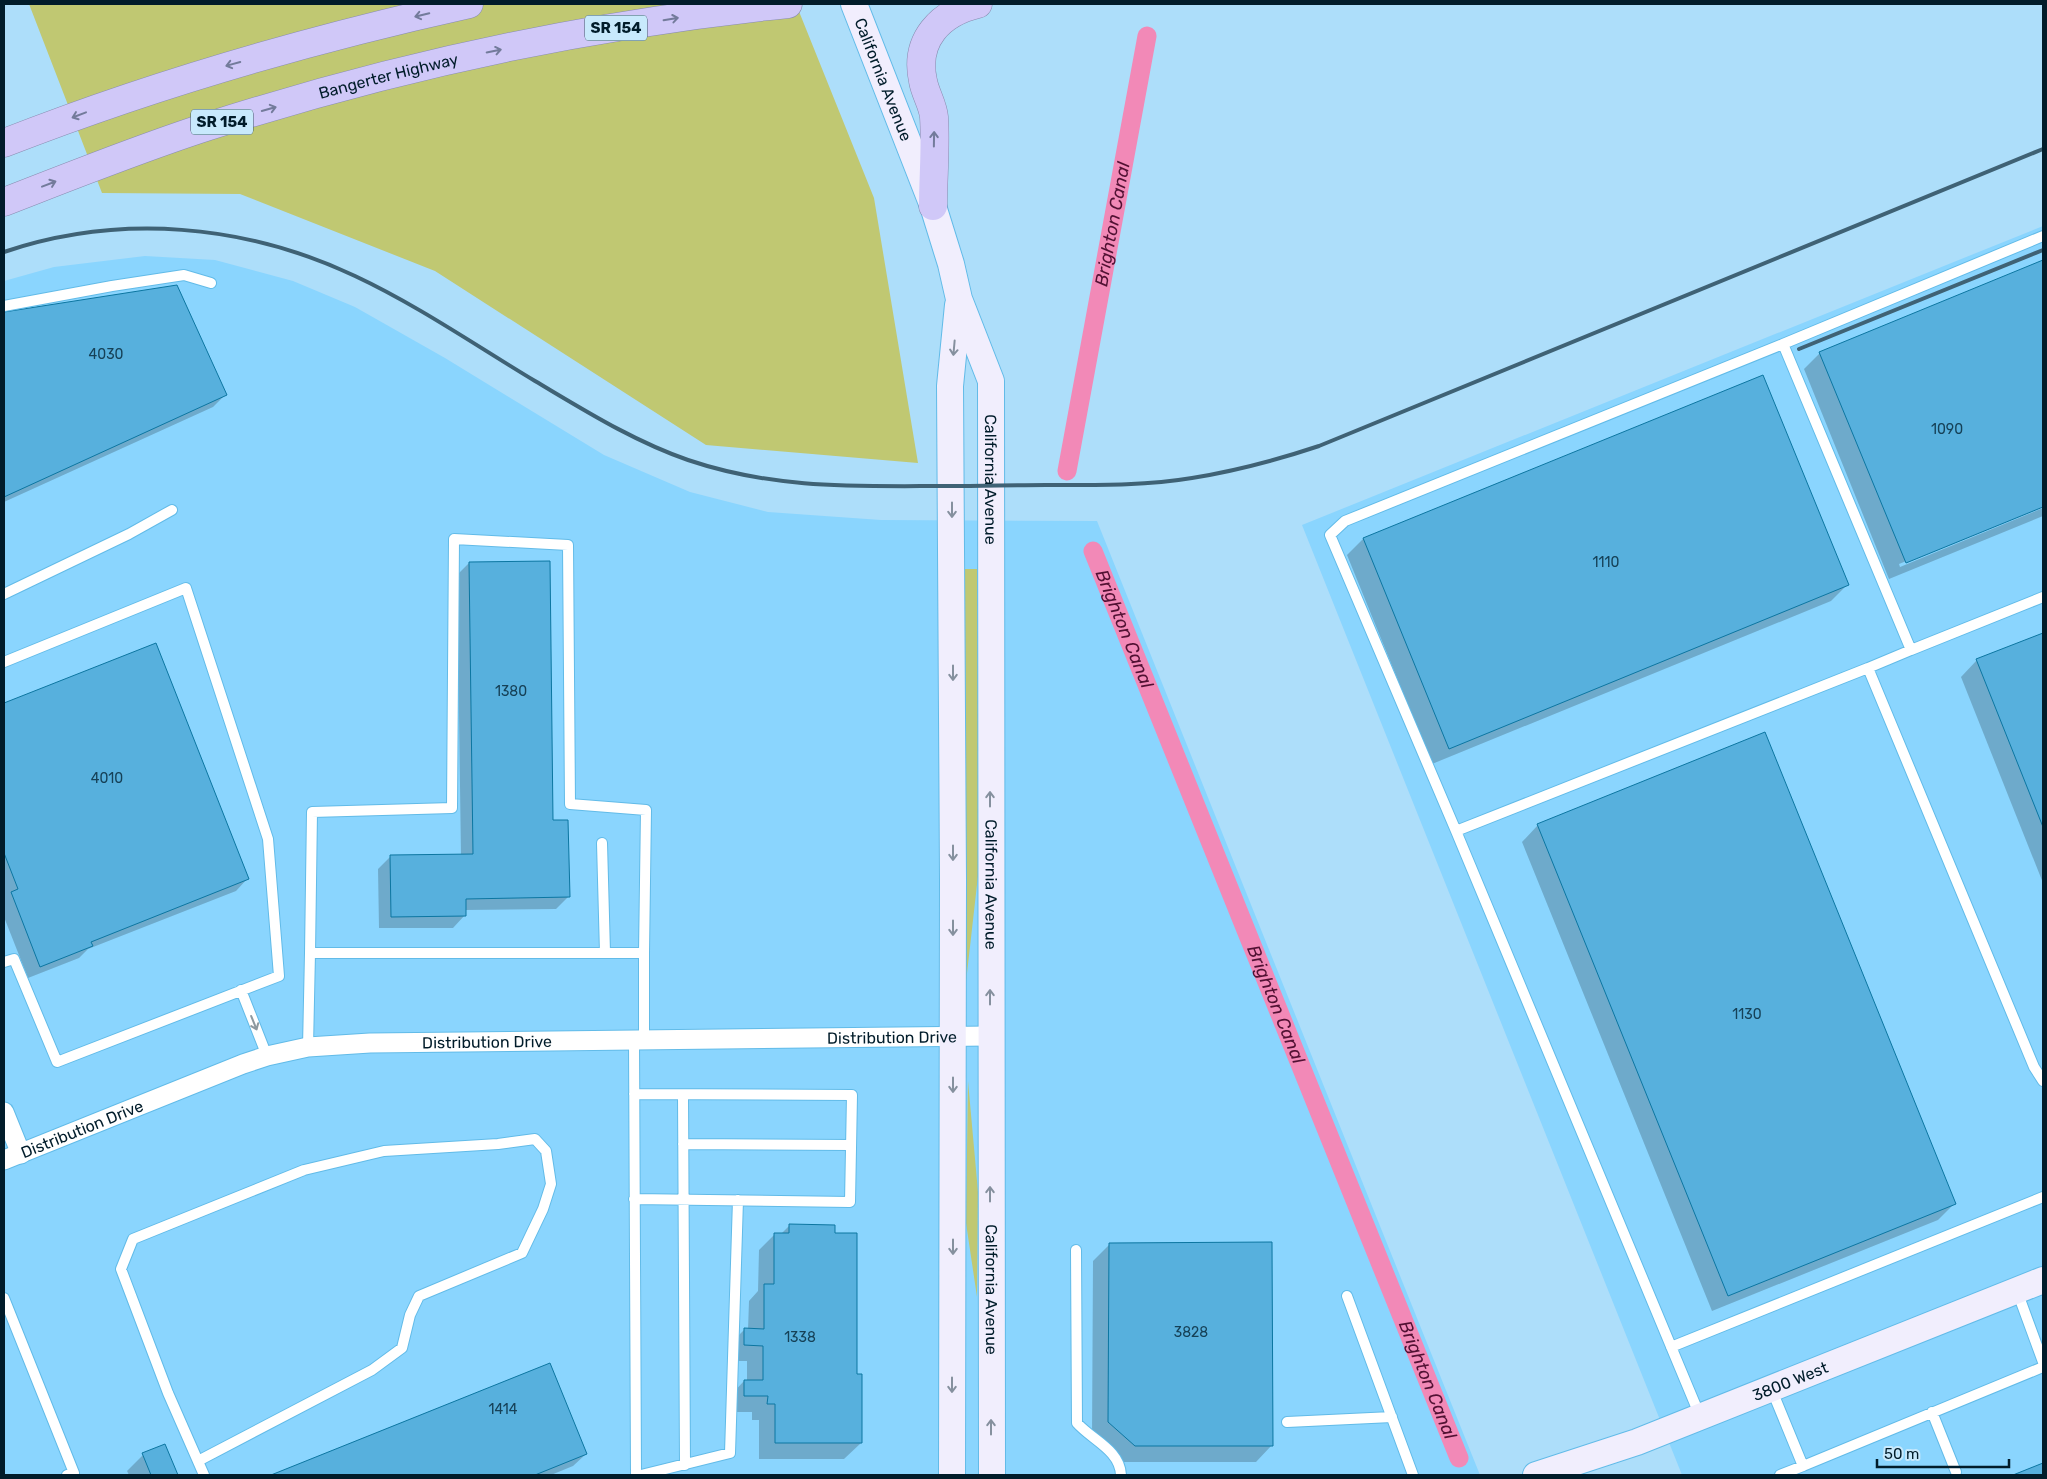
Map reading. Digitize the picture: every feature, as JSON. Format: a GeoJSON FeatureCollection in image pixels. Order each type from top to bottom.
{"type":"FeatureCollection","features":[{"type":"Feature","properties":{"kind":"highway"},"geometry":{"type":"LineString","coordinates":[[4,143],[96,108],[225,66],[469,4]]}},
{"type":"Feature","properties":{"kind":"highway","name":"Bangerter Highway"},"geometry":{"type":"LineString","coordinates":[[4,202],[207,127],[419,68],[571,36],[737,9],[788,4]]}},
{"type":"Feature","properties":{"kind":"highway"},"geometry":{"type":"LineString","coordinates":[[933,206],[934,116],[923,84],[922,58],[926,42],[938,24],[954,12],[978,4]]}},
{"type":"Feature","properties":{"kind":"main road","name":"California Avenue"},"geometry":{"type":"LineString","coordinates":[[854,4],[933,206],[951,264],[958,300],[990,381],[992,1475]]}},
{"type":"Feature","properties":{"kind":"main road","name":"California Avenue"},"geometry":{"type":"LineString","coordinates":[[952,1475],[953,1036],[950,386],[958,300]]}},
{"type":"Feature","properties":{"kind":"main road","name":"3800 West"},"geometry":{"type":"LineString","coordinates":[[1536,1475],[1620,1448],[2043,1280]]}},
{"type":"Feature","properties":{"kind":"street","name":"Distribution Drive"},"geometry":{"type":"LineString","coordinates":[[12,1157],[243,1064],[267,1056],[308,1047],[370,1043],[990,1036]]}},
{"type":"Feature","properties":{"kind":"street"},"geometry":{"type":"LineString","coordinates":[[4,1112],[12,1157]]}},
{"type":"Feature","properties":{"kind":"lane"},"geometry":{"type":"LineString","coordinates":[[1700,1416],[1456,831],[1330,535],[1345,521],[1783,344],[2043,236]]}},
{"type":"Feature","properties":{"kind":"lane"},"geometry":{"type":"LineString","coordinates":[[4,306],[184,275],[211,283]]}},
{"type":"Feature","properties":{"kind":"lane"},"geometry":{"type":"LineString","coordinates":[[1783,344],[1911,650]]}},
{"type":"Feature","properties":{"kind":"lane"},"geometry":{"type":"LineString","coordinates":[[4,594],[129,534],[172,510]]}},
{"type":"Feature","properties":{"kind":"lane"},"geometry":{"type":"LineString","coordinates":[[308,1047],[312,812],[452,808],[454,539],[568,545],[570,804],[646,810],[644,953],[634,1094],[636,1475]]}},
{"type":"Feature","properties":{"kind":"lane"},"geometry":{"type":"LineString","coordinates":[[4,662],[186,588],[268,839],[279,976],[57,1062],[14,959],[4,962]]}},
{"type":"Feature","properties":{"kind":"lane"},"geometry":{"type":"LineString","coordinates":[[1456,831],[2043,597]]}},
{"type":"Feature","properties":{"kind":"lane"},"geometry":{"type":"LineString","coordinates":[[1868,668],[2034,1066],[2043,1081]]}},
{"type":"Feature","properties":{"kind":"lane"},"geometry":{"type":"LineString","coordinates":[[602,843],[605,953]]}},
{"type":"Feature","properties":{"kind":"lane"},"geometry":{"type":"LineString","coordinates":[[310,953],[644,953]]}},
{"type":"Feature","properties":{"kind":"lane"},"geometry":{"type":"LineString","coordinates":[[241,990],[267,1056]]}},
{"type":"Feature","properties":{"kind":"lane"},"geometry":{"type":"LineString","coordinates":[[634,1094],[852,1094],[850,1202],[634,1199]]}},
{"type":"Feature","properties":{"kind":"lane"},"geometry":{"type":"LineString","coordinates":[[683,1095],[685,1465]]}},
{"type":"Feature","properties":{"kind":"lane"},"geometry":{"type":"LineString","coordinates":[[198,1461],[372,1370],[395,1354],[402,1348],[410,1315],[419,1296],[522,1253],[543,1209],[551,1184],[546,1151],[535,1139],[498,1144],[384,1151],[304,1170],[133,1239],[121,1269],[168,1393],[204,1475]]}},
{"type":"Feature","properties":{"kind":"lane"},"geometry":{"type":"LineString","coordinates":[[683,1144],[851,1145]]}},
{"type":"Feature","properties":{"kind":"lane"},"geometry":{"type":"LineString","coordinates":[[1671,1347],[2043,1196]]}},
{"type":"Feature","properties":{"kind":"lane"},"geometry":{"type":"LineString","coordinates":[[642,1475],[730,1452],[738,1200]]}},
{"type":"Feature","properties":{"kind":"lane"},"geometry":{"type":"LineString","coordinates":[[1076,1250],[1078,1423],[1084,1431],[1114,1455],[1120,1466],[1121,1475]]}},
{"type":"Feature","properties":{"kind":"lane"},"geometry":{"type":"LineString","coordinates":[[2017,1291],[2043,1362]]}},
{"type":"Feature","properties":{"kind":"lane"},"geometry":{"type":"LineString","coordinates":[[1347,1296],[1413,1475]]}},
{"type":"Feature","properties":{"kind":"lane"},"geometry":{"type":"LineString","coordinates":[[4,1298],[72,1474]]}},
{"type":"Feature","properties":{"kind":"lane"},"geometry":{"type":"LineString","coordinates":[[1780,1475],[2043,1367]]}},
{"type":"Feature","properties":{"kind":"lane"},"geometry":{"type":"LineString","coordinates":[[1771,1388],[1803,1466]]}},
{"type":"Feature","properties":{"kind":"lane"},"geometry":{"type":"LineString","coordinates":[[1932,1412],[1956,1472]]}},
{"type":"Feature","properties":{"kind":"lane"},"geometry":{"type":"LineString","coordinates":[[1287,1422],[1392,1417]]}},
{"type":"Feature","properties":{"kind":"shaded area"},"geometry":{"type":"Polygon","coordinates":[[[2043,226],[2043,1475],[1682,1475],[1302,525],[2043,226]]]}},
{"type":"Feature","properties":{"kind":"shaded area"},"geometry":{"type":"Polygon","coordinates":[[[145,256],[215,260],[293,281],[355,307],[445,358],[604,455],[690,492],[768,512],[881,520],[1097,521],[1480,1475],[4,1475],[4,281],[54,267],[145,256]]]}},
{"type":"Feature","properties":{"kind":"green space"},"geometry":{"type":"Polygon","coordinates":[[[29,4],[796,4],[874,198],[918,463],[706,445],[435,271],[240,194],[102,193],[29,4]]]}},
{"type":"Feature","properties":{"kind":"green space"},"geometry":{"type":"Polygon","coordinates":[[[965,569],[977,569],[979,867],[966,982],[965,569]]]}},
{"type":"Feature","properties":{"kind":"green space"},"geometry":{"type":"Polygon","coordinates":[[[968,1081],[978,1192],[977,1297],[966,1223],[968,1081]]]}},
{"type":"Feature","properties":{"kind":"building"},"geometry":{"type":"Polygon","coordinates":[[[2043,260],[2043,507],[1906,563],[1819,352],[2043,260]]]}},
{"type":"Feature","properties":{"kind":"building"},"geometry":{"type":"Polygon","coordinates":[[[177,285],[227,395],[4,497],[4,312],[177,285]]]}},
{"type":"Feature","properties":{"kind":"building"},"geometry":{"type":"Polygon","coordinates":[[[1763,375],[1849,585],[1449,749],[1363,538],[1763,375]]]}},
{"type":"Feature","properties":{"kind":"building"},"geometry":{"type":"Polygon","coordinates":[[[550,561],[553,820],[568,820],[570,897],[466,899],[466,916],[391,917],[390,855],[473,854],[469,562],[550,561]]]}},
{"type":"Feature","properties":{"kind":"building"},"geometry":{"type":"Polygon","coordinates":[[[2043,633],[2043,827],[1976,659],[2043,633]]]}},
{"type":"Feature","properties":{"kind":"building"},"geometry":{"type":"Polygon","coordinates":[[[156,643],[249,879],[91,942],[93,946],[40,967],[11,892],[18,889],[4,853],[4,703],[156,643]]]}},
{"type":"Feature","properties":{"kind":"building"},"geometry":{"type":"Polygon","coordinates":[[[1765,732],[1956,1204],[1728,1296],[1537,824],[1765,732]]]}},
{"type":"Feature","properties":{"kind":"building"},"geometry":{"type":"Polygon","coordinates":[[[789,1224],[835,1225],[835,1233],[857,1233],[857,1374],[862,1374],[862,1443],[775,1443],[775,1404],[767,1404],[768,1396],[744,1396],[744,1380],[763,1380],[763,1346],[744,1345],[744,1328],[764,1329],[764,1284],[774,1284],[774,1233],[789,1233],[789,1224]]]}},
{"type":"Feature","properties":{"kind":"building"},"geometry":{"type":"Polygon","coordinates":[[[1272,1242],[1273,1446],[1135,1446],[1108,1422],[1109,1243],[1272,1242]]]}},
{"type":"Feature","properties":{"kind":"building"},"geometry":{"type":"Polygon","coordinates":[[[550,1363],[587,1454],[535,1475],[271,1475],[550,1363]]]}},
{"type":"Feature","properties":{"kind":"building"},"geometry":{"type":"Polygon","coordinates":[[[165,1444],[178,1475],[151,1475],[142,1453],[165,1444]]]}},
{"type":"Feature","properties":{"kind":"building"},"geometry":{"type":"Polygon","coordinates":[[[2043,1463],[2043,1475],[2013,1475],[2043,1463]]]}},
{"type":"Feature","properties":{"kind":"waterway","name":"Brighton Canal"},"geometry":{"type":"LineString","coordinates":[[1067,471],[1147,36]]}},
{"type":"Feature","properties":{"kind":"waterway","name":"Brighton Canal"},"geometry":{"type":"LineString","coordinates":[[1093,551],[1459,1458]]}},
{"type":"Feature","properties":{"kind":"railway"},"geometry":{"type":"LineString","coordinates":[[4,252],[48,240],[92,232],[137,229],[182,230],[226,235],[270,245],[313,258],[378,287],[423,312],[590,414],[648,444],[688,460],[754,477],[850,486],[1138,484],[1174,481],[1224,472],[1319,446],[2043,149]]}},
{"type":"Feature","properties":{"kind":"railway"},"geometry":{"type":"LineString","coordinates":[[1799,349],[2043,250]]}}]}
